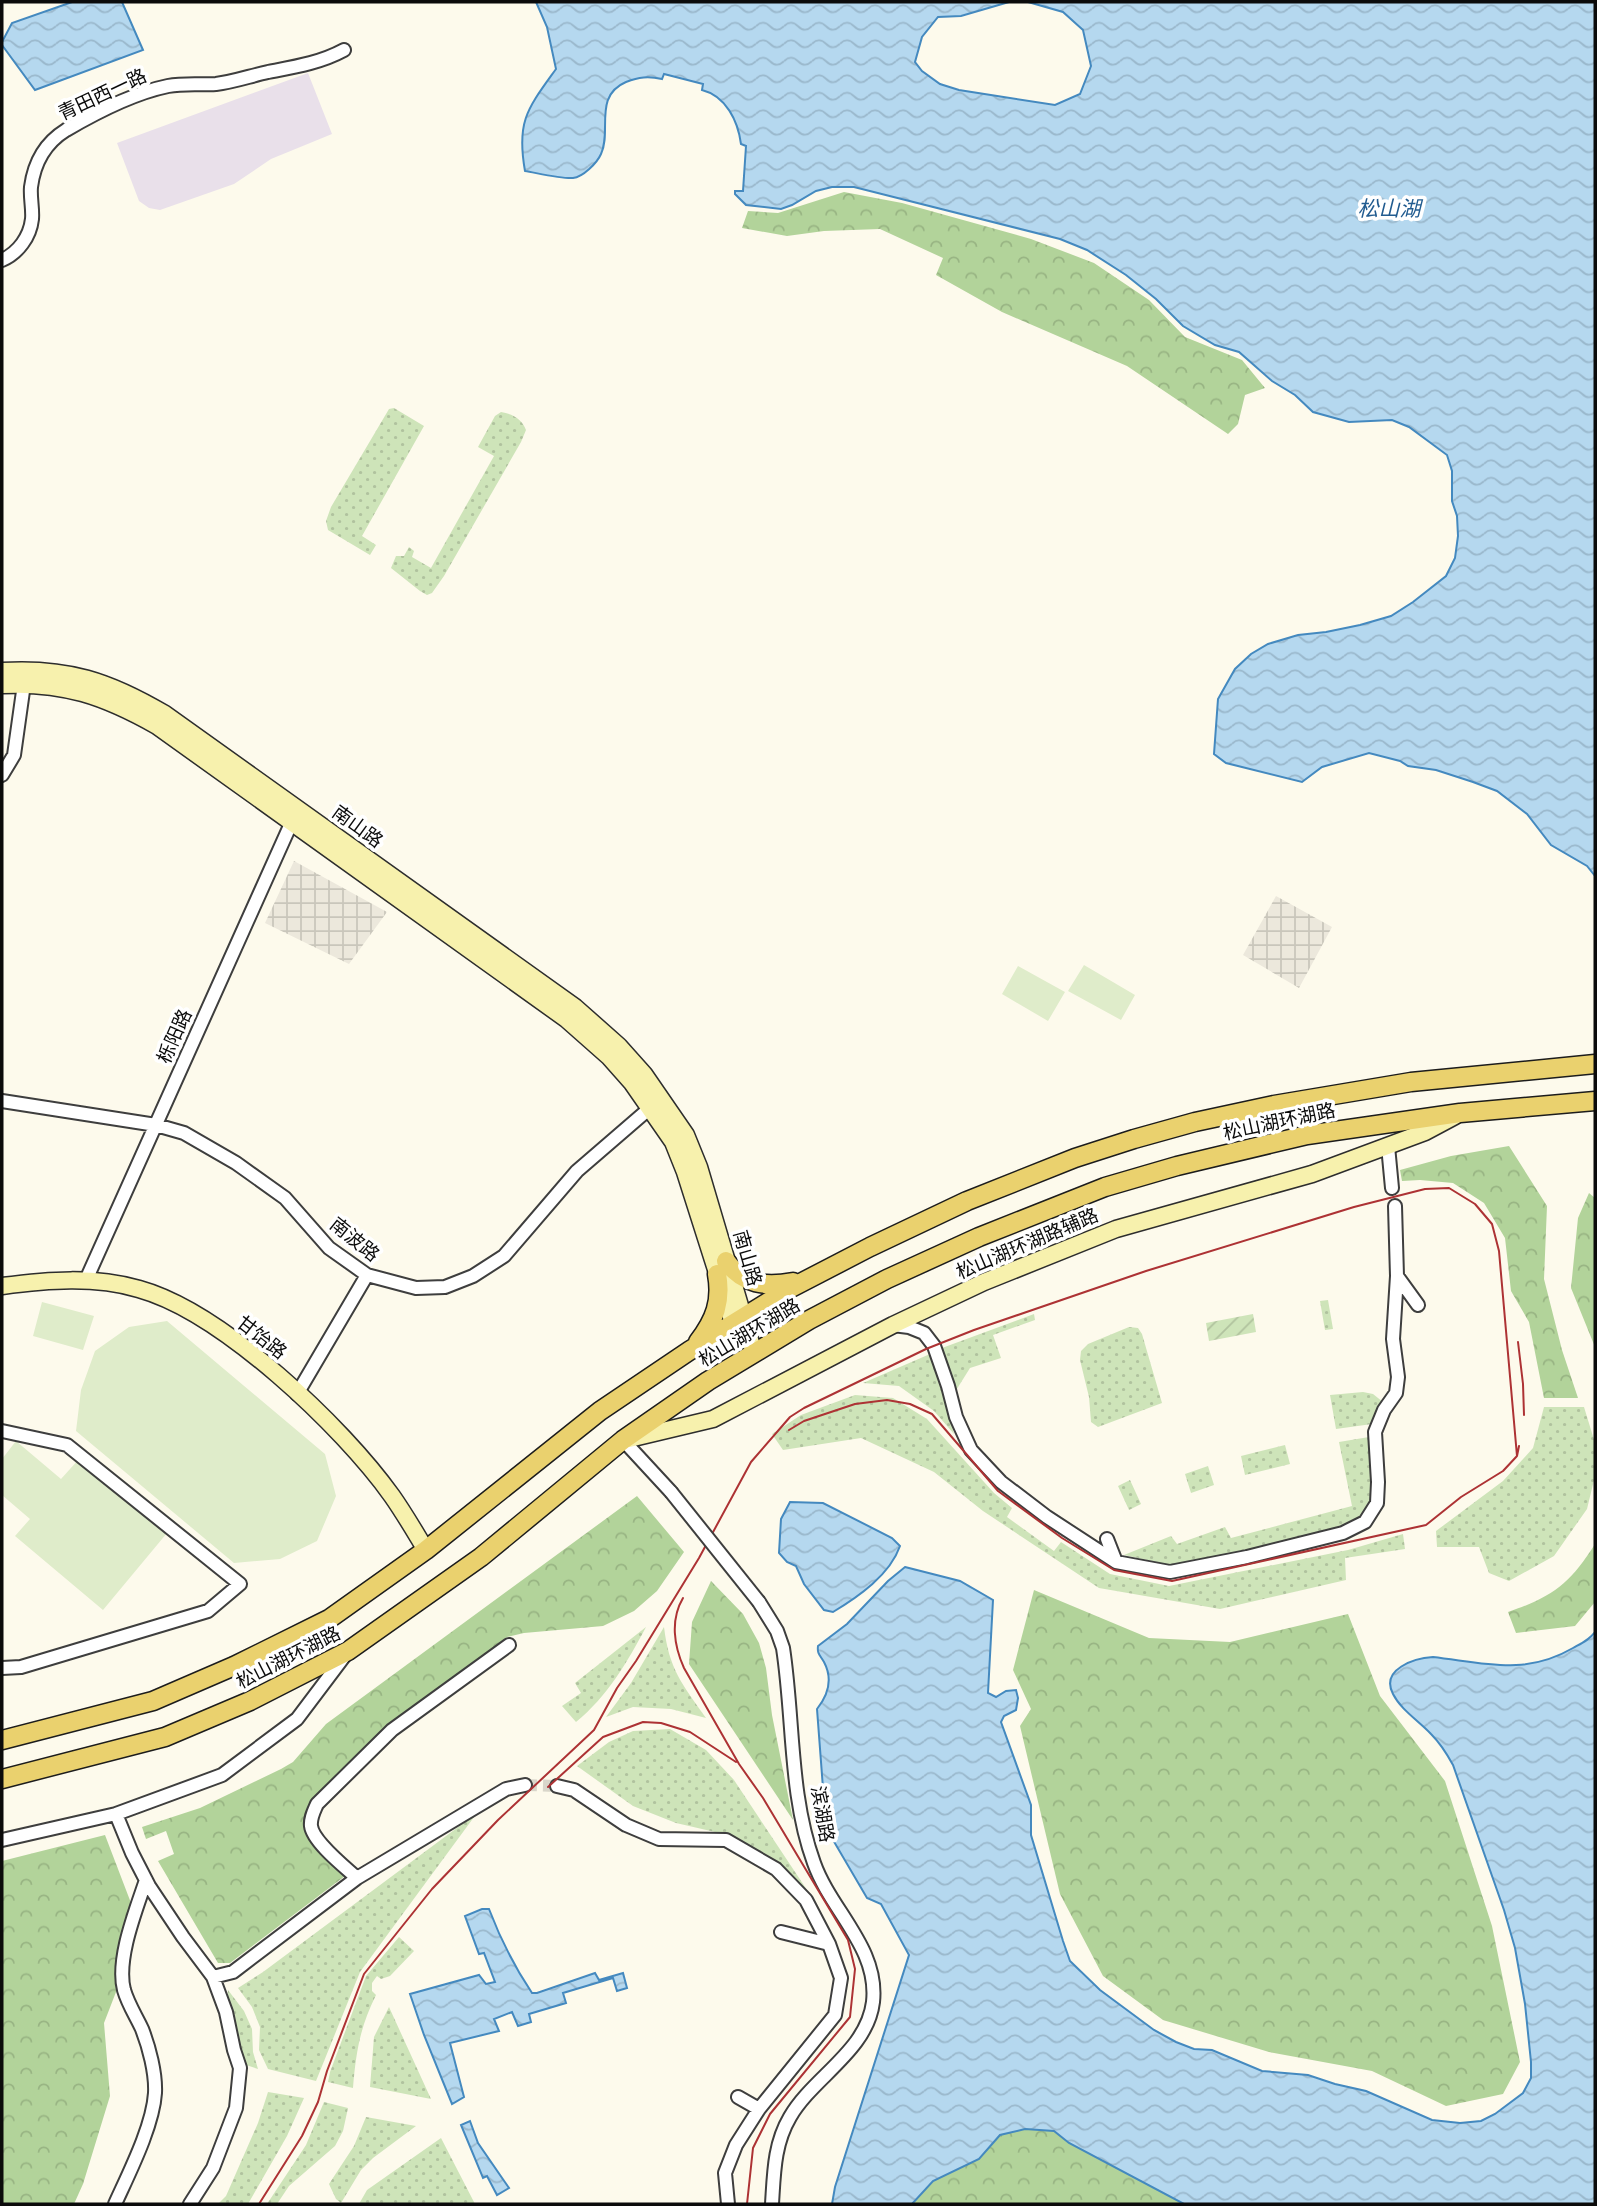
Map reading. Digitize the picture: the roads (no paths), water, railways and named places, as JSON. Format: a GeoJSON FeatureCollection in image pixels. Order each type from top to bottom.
{"type":"FeatureCollection","features":[{"type":"Feature","properties":{"kind":"main road","name":"南山路"},"geometry":{"type":"LineString","coordinates":[[2,671],[25,669],[73,675],[129,693],[165,714],[295,816],[566,1019],[609,1057],[632,1083],[673,1142],[722,1267]]}},
{"type":"Feature","properties":{"kind":"main road","name":"南山路"},"geometry":{"type":"LineString","coordinates":[[2,685],[24,684],[70,689],[122,706],[157,726],[295,816],[575,1007],[619,1046],[644,1074],[686,1135],[699,1167],[722,1267],[738,1320],[754,1353]]}},
{"type":"Feature","properties":{"kind":"main road","name":"松山湖环湖路"},"geometry":{"type":"LineString","coordinates":[[2,1740],[153,1701],[234,1666],[328,1619],[426,1549],[600,1411],[690,1351],[810,1278],[967,1201],[1075,1158],[1195,1122],[1296,1100],[1411,1082],[1595,1064]]}},
{"type":"Feature","properties":{"kind":"main road","name":"松山湖环湖路"},"geometry":{"type":"LineString","coordinates":[[2,1779],[165,1737],[250,1701],[348,1651],[481,1557],[623,1440],[708,1381],[809,1320],[932,1257],[1105,1186],[1307,1135],[1460,1113],[1595,1101]]}},
{"type":"Feature","properties":{"kind":"main road","name":"松山湖环湖路辅路"},"geometry":{"type":"LineString","coordinates":[[623,1440],[713,1419],[893,1325],[984,1282],[1116,1229],[1285,1183],[1425,1132],[1460,1113]]}},
{"type":"Feature","properties":{"kind":"main road"},"geometry":{"type":"LineString","coordinates":[[690,1351],[700,1340],[717,1310],[722,1267],[758,1284],[785,1283],[810,1278]]}},
{"type":"Feature","properties":{"kind":"main road","name":"甘饴路"},"geometry":{"type":"LineString","coordinates":[[2,1286],[86,1280],[139,1289],[177,1305],[239,1344],[297,1394],[357,1453],[391,1495],[426,1549]]}},
{"type":"Feature","properties":{"kind":"street","name":"青田西一路"},"geometry":{"type":"LineString","coordinates":[[2,260],[14,253],[26,236],[32,222],[31,193],[35,170],[46,148],[64,131],[157,88],[226,82],[313,63],[331,58],[344,50]]}},
{"type":"Feature","properties":{"kind":"street"},"geometry":{"type":"LineString","coordinates":[[2,775],[14,755],[24,684]]}},
{"type":"Feature","properties":{"kind":"street","name":"栎阳路"},"geometry":{"type":"LineString","coordinates":[[86,1280],[295,816]]}},
{"type":"Feature","properties":{"kind":"street","name":"南波路"},"geometry":{"type":"LineString","coordinates":[[2,1101],[156,1125],[184,1133],[236,1163],[285,1198],[329,1248],[367,1275],[416,1288],[445,1287],[473,1276],[504,1256],[577,1171],[650,1108]]}},
{"type":"Feature","properties":{"kind":"street"},"geometry":{"type":"LineString","coordinates":[[1388,1146],[1392,1188]]}},
{"type":"Feature","properties":{"kind":"street"},"geometry":{"type":"LineString","coordinates":[[893,1325],[924,1333],[934,1346],[956,1417],[971,1450],[1001,1482],[1047,1517],[1116,1562],[1170,1572],[1195,1569],[1318,1540],[1343,1533],[1365,1522],[1377,1503],[1375,1432],[1384,1410],[1396,1393],[1398,1377],[1394,1339],[1397,1276],[1395,1206]]}},
{"type":"Feature","properties":{"kind":"street"},"geometry":{"type":"LineString","coordinates":[[297,1394],[367,1275]]}},
{"type":"Feature","properties":{"kind":"street"},"geometry":{"type":"LineString","coordinates":[[1397,1276],[1418,1305]]}},
{"type":"Feature","properties":{"kind":"street"},"geometry":{"type":"LineString","coordinates":[[2,1431],[67,1445],[240,1584],[208,1611],[21,1667],[2,1668]]}},
{"type":"Feature","properties":{"kind":"street","name":"滨湖路"},"geometry":{"type":"LineString","coordinates":[[623,1440],[671,1492],[759,1602],[777,1631],[783,1648],[801,1814],[807,1845],[823,1885],[865,1951],[871,1972],[873,1993],[870,2013],[858,2038],[805,2095],[783,2131],[775,2156],[772,2204]]}},
{"type":"Feature","properties":{"kind":"street"},"geometry":{"type":"LineString","coordinates":[[1107,1539],[1116,1562]]}},
{"type":"Feature","properties":{"kind":"street"},"geometry":{"type":"LineString","coordinates":[[357,1878],[320,1843],[311,1829],[311,1817],[317,1804],[392,1731],[509,1645]]}},
{"type":"Feature","properties":{"kind":"street"},"geometry":{"type":"LineString","coordinates":[[2,1840],[116,1814],[222,1775],[297,1719],[348,1651]]}},
{"type":"Feature","properties":{"kind":"street"},"geometry":{"type":"LineString","coordinates":[[213,1977],[233,1972],[357,1878],[506,1789],[526,1785]]}},
{"type":"Feature","properties":{"kind":"street"},"geometry":{"type":"LineString","coordinates":[[557,1786],[574,1790],[639,1835],[659,1839],[726,1840],[776,1869],[806,1900],[829,1944],[841,1979],[835,2015],[759,2109],[736,2145],[725,2173],[729,2204]]}},
{"type":"Feature","properties":{"kind":"street"},"geometry":{"type":"LineString","coordinates":[[116,1814],[146,1880],[213,1977],[226,2012],[240,2068],[236,2108],[214,2168],[190,2204]]}},
{"type":"Feature","properties":{"kind":"street"},"geometry":{"type":"LineString","coordinates":[[116,2204],[149,2123],[155,2092],[143,2032],[124,1989],[123,1963],[131,1924],[146,1880]]}},
{"type":"Feature","properties":{"kind":"street"},"geometry":{"type":"LineString","coordinates":[[781,1932],[829,1944]]}},
{"type":"Feature","properties":{"kind":"street"},"geometry":{"type":"LineString","coordinates":[[738,2097],[759,2109]]}},
{"type":"Feature","properties":{"kind":"water"},"geometry":{"type":"Polygon","coordinates":[[[72,2],[122,2],[143,50],[35,90],[2,42],[12,23],[72,2]]]}},
{"type":"Feature","properties":{"kind":"water","name":"松山湖"},"geometry":{"type":"Polygon","coordinates":[[[536,2],[1009,2],[961,16],[938,17],[922,37],[915,62],[922,71],[940,84],[959,90],[1055,105],[1080,94],[1091,66],[1083,30],[1063,12],[1028,2],[1595,2],[1595,876],[1587,866],[1551,845],[1527,814],[1497,791],[1436,770],[1408,766],[1400,761],[1369,753],[1322,767],[1302,782],[1226,763],[1214,754],[1218,699],[1235,669],[1251,654],[1268,644],[1298,635],[1326,632],[1391,616],[1446,576],[1455,558],[1458,536],[1457,516],[1452,501],[1452,471],[1447,455],[1409,427],[1392,420],[1349,422],[1313,412],[1239,352],[1215,345],[1183,326],[1156,299],[1126,275],[1087,250],[1060,239],[854,187],[832,187],[816,191],[781,209],[746,205],[735,191],[743,191],[746,146],[741,144],[734,118],[718,98],[702,90],[703,84],[664,74],[662,79],[644,78],[626,82],[616,88],[606,105],[604,145],[599,158],[589,169],[573,178],[525,171],[523,127],[538,94],[556,69],[547,27],[536,2]]]}},
{"type":"Feature","properties":{"kind":"water"},"geometry":{"type":"Polygon","coordinates":[[[790,1502],[823,1503],[892,1538],[900,1546],[895,1557],[881,1576],[863,1592],[833,1612],[824,1610],[804,1584],[796,1566],[787,1562],[779,1553],[781,1519],[790,1502]]]}},
{"type":"Feature","properties":{"kind":"water"},"geometry":{"type":"Polygon","coordinates":[[[905,1567],[960,1581],[993,1600],[988,1693],[996,1697],[1006,1691],[1016,1690],[1016,1710],[1004,1716],[1001,1722],[1031,1805],[1031,1835],[1070,1961],[1100,1990],[1154,2030],[1176,2042],[1194,2049],[1212,2050],[1262,2071],[1308,2075],[1366,2091],[1432,2120],[1460,2123],[1481,2121],[1523,2093],[1531,2078],[1525,2004],[1515,1948],[1504,1910],[1453,1765],[1434,1737],[1396,1700],[1390,1685],[1391,1678],[1401,1666],[1433,1657],[1504,1665],[1538,1662],[1573,1648],[1595,1632],[1595,2204],[1184,2204],[1069,2143],[1054,2131],[1025,2129],[1000,2135],[979,2159],[933,2181],[912,2204],[832,2204],[835,2187],[909,1955],[881,1904],[867,1898],[826,1828],[817,1709],[827,1692],[829,1680],[827,1668],[818,1653],[818,1646],[847,1624],[905,1567]]]}},
{"type":"Feature","properties":{"kind":"water"},"geometry":{"type":"Polygon","coordinates":[[[489,1909],[508,1952],[532,1993],[595,1973],[599,1980],[623,1973],[627,1988],[617,1991],[613,1978],[563,1993],[566,2003],[529,2014],[531,2022],[518,2026],[512,2012],[494,2019],[499,2031],[450,2043],[464,2097],[452,2104],[410,1994],[479,1975],[486,1984],[495,1982],[484,1953],[479,1954],[465,1916],[489,1909]]]}},
{"type":"Feature","properties":{"kind":"water"},"geometry":{"type":"Polygon","coordinates":[[[470,2121],[478,2143],[509,2188],[497,2195],[487,2176],[483,2178],[461,2125],[470,2121]]]}},
{"type":"Feature","properties":{"kind":"tunnel"},"geometry":{"type":"LineString","coordinates":[[525,1785],[557,1786]]}},
{"type":"Feature","properties":{"kind":"tram line"},"geometry":{"type":"LineString","coordinates":[[259,2204],[302,2136],[318,2102],[364,1974],[432,1889],[498,1820],[594,1730],[617,1688],[699,1558],[751,1462],[790,1417],[804,1408],[926,1349],[1146,1271],[1354,1207],[1425,1189],[1449,1188],[1475,1204],[1492,1224],[1499,1251],[1517,1456]]}},
{"type":"Feature","properties":{"kind":"tram line"},"geometry":{"type":"LineString","coordinates":[[1518,1342],[1524,1415]]}},
{"type":"Feature","properties":{"kind":"tram line"},"geometry":{"type":"LineString","coordinates":[[789,1430],[804,1421],[855,1404],[887,1400],[910,1404],[932,1414],[998,1491],[1062,1538],[1114,1570],[1172,1581],[1426,1525],[1461,1497],[1503,1471],[1517,1456],[1519,1446]]}},
{"type":"Feature","properties":{"kind":"tram line"},"geometry":{"type":"LineString","coordinates":[[683,1598],[676,1615],[675,1633],[684,1668],[739,1764],[763,1798],[848,1940],[855,1969],[850,2017],[770,2114],[753,2148],[747,2204]]}},
{"type":"Feature","properties":{"kind":"tram line"},"geometry":{"type":"LineString","coordinates":[[548,1787],[603,1737],[643,1722],[661,1723],[690,1732],[736,1762]]}}]}
